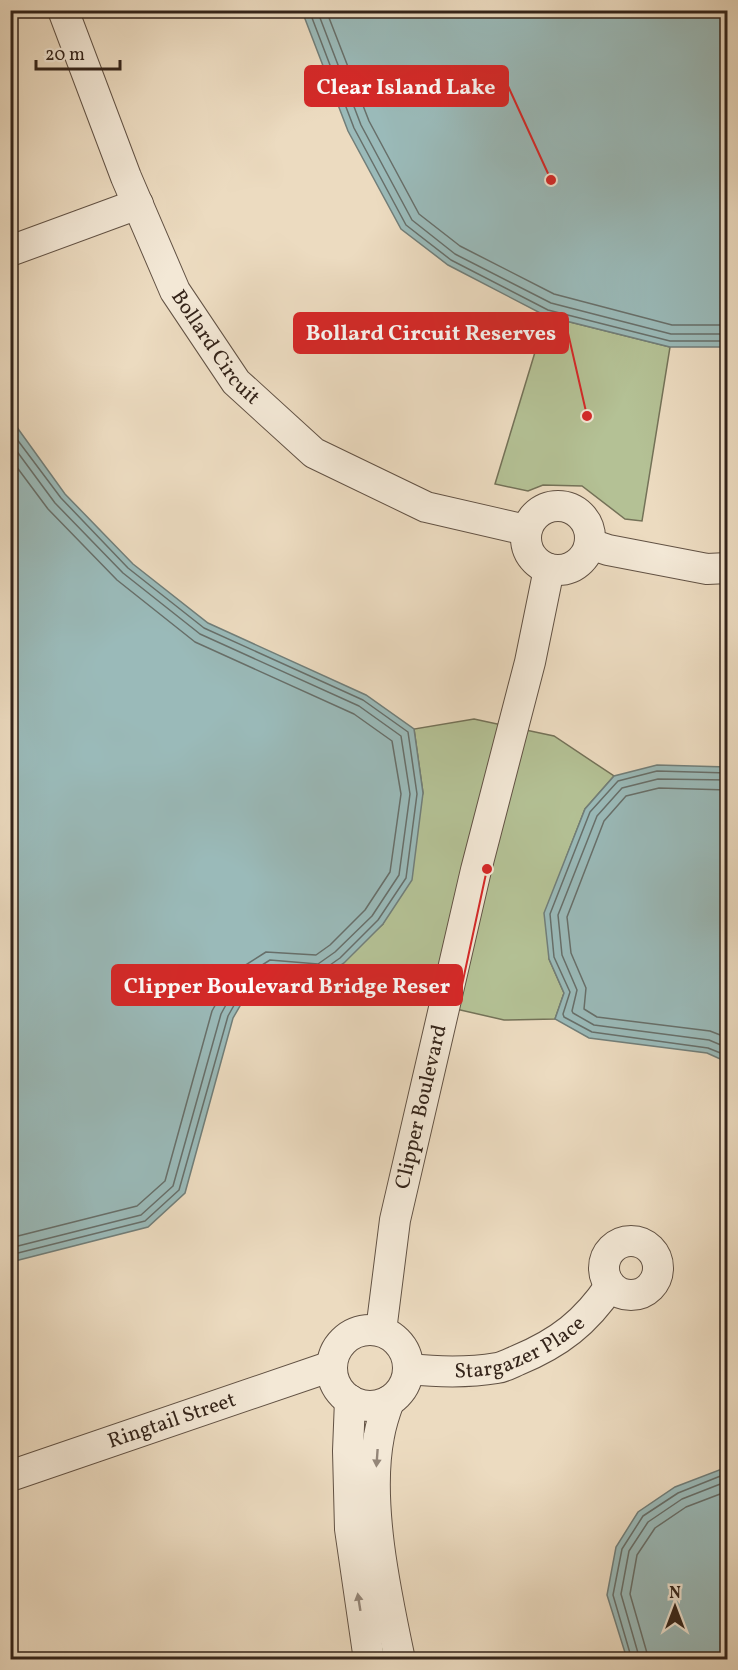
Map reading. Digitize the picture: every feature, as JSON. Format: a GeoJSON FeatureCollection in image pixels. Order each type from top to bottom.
{"type":"FeatureCollection","features":[{"type":"Feature","properties":{"kind":"street","name":"Bollard Circuit"},"geometry":{"type":"LineString","coordinates":[[63,10],[138,204],[175,291],[236,382],[314,453],[426,507],[526,530]]}},
{"type":"Feature","properties":{"kind":"street"},"geometry":{"type":"LineString","coordinates":[[10,251],[138,204]]}},
{"type":"Feature","properties":{"kind":"street"},"geometry":{"type":"LineString","coordinates":[[564,507],[573,510],[587,524],[590,544],[586,554],[570,568],[559,571],[549,569],[532,558],[528,550],[526,530],[537,514],[545,509],[564,507]]}},
{"type":"Feature","properties":{"kind":"street"},"geometry":{"type":"LineString","coordinates":[[590,544],[608,550],[707,569],[728,568]]}},
{"type":"Feature","properties":{"kind":"street","name":"Clipper Boulevard"},"geometry":{"type":"LineString","coordinates":[[381,1331],[394,1220],[474,881],[530,662],[549,569]]}},
{"type":"Feature","properties":{"kind":"street","name":"Stargazer Place"},"geometry":{"type":"LineString","coordinates":[[409,1369],[447,1372],[499,1368],[538,1352],[570,1332],[595,1308],[610,1286]]}},
{"type":"Feature","properties":{"kind":"street"},"geometry":{"type":"LineString","coordinates":[[367,1330],[381,1331],[394,1339],[403,1348],[409,1369],[403,1387],[389,1401],[378,1405],[364,1405],[350,1400],[340,1392],[332,1366],[335,1353],[348,1337],[367,1330]]}},
{"type":"Feature","properties":{"kind":"street","name":"Ringtail Street"},"geometry":{"type":"LineString","coordinates":[[10,1476],[332,1366]]}},
{"type":"Feature","properties":{"kind":"street"},"geometry":{"type":"LineString","coordinates":[[350,1400],[348,1450],[350,1529],[369,1659]]}},
{"type":"Feature","properties":{"kind":"street"},"geometry":{"type":"LineString","coordinates":[[389,1401],[378,1437],[375,1487],[386,1594],[399,1659]]}},
{"type":"Feature","properties":{"kind":"green space"},"geometry":{"type":"Polygon","coordinates":[[[546,316],[670,347],[642,521],[625,519],[582,486],[543,485],[528,491],[495,484],[546,316]]]}},
{"type":"Feature","properties":{"kind":"green space"},"geometry":{"type":"Polygon","coordinates":[[[474,719],[554,736],[614,776],[585,809],[566,858],[549,959],[564,993],[555,1019],[504,1020],[321,978],[383,924],[423,793],[414,729],[474,719]]]}},
{"type":"Feature","properties":{"kind":"water"},"geometry":{"type":"Polygon","coordinates":[[[302,11],[727,11],[727,347],[670,347],[546,316],[448,265],[401,229],[348,131],[302,11]]]}},
{"type":"Feature","properties":{"kind":"water"},"geometry":{"type":"Polygon","coordinates":[[[11,419],[65,494],[133,564],[208,623],[366,695],[414,729],[423,793],[412,880],[383,924],[344,963],[321,978],[272,974],[251,987],[233,1018],[185,1193],[148,1227],[11,1262],[11,419]]]}},
{"type":"Feature","properties":{"kind":"water"},"geometry":{"type":"Polygon","coordinates":[[[657,765],[727,767],[727,1062],[707,1053],[589,1038],[555,1019],[564,993],[549,959],[544,913],[585,809],[614,776],[657,765]]]}},
{"type":"Feature","properties":{"kind":"water"},"geometry":{"type":"Polygon","coordinates":[[[727,1467],[727,1659],[627,1659],[607,1595],[616,1547],[638,1512],[675,1487],[727,1467]]]}},
{"type":"Feature","properties":{"kind":"place","name":"Clear Island Lake"},"geometry":{"type":"Point","coordinates":[551,180]}},
{"type":"Feature","properties":{"kind":"place","name":"Bollard Circuit Reserves"},"geometry":{"type":"Point","coordinates":[587,416]}},
{"type":"Feature","properties":{"kind":"place","name":"Clipper Boulevard Bridge Reser"},"geometry":{"type":"Point","coordinates":[487,869]}}]}
